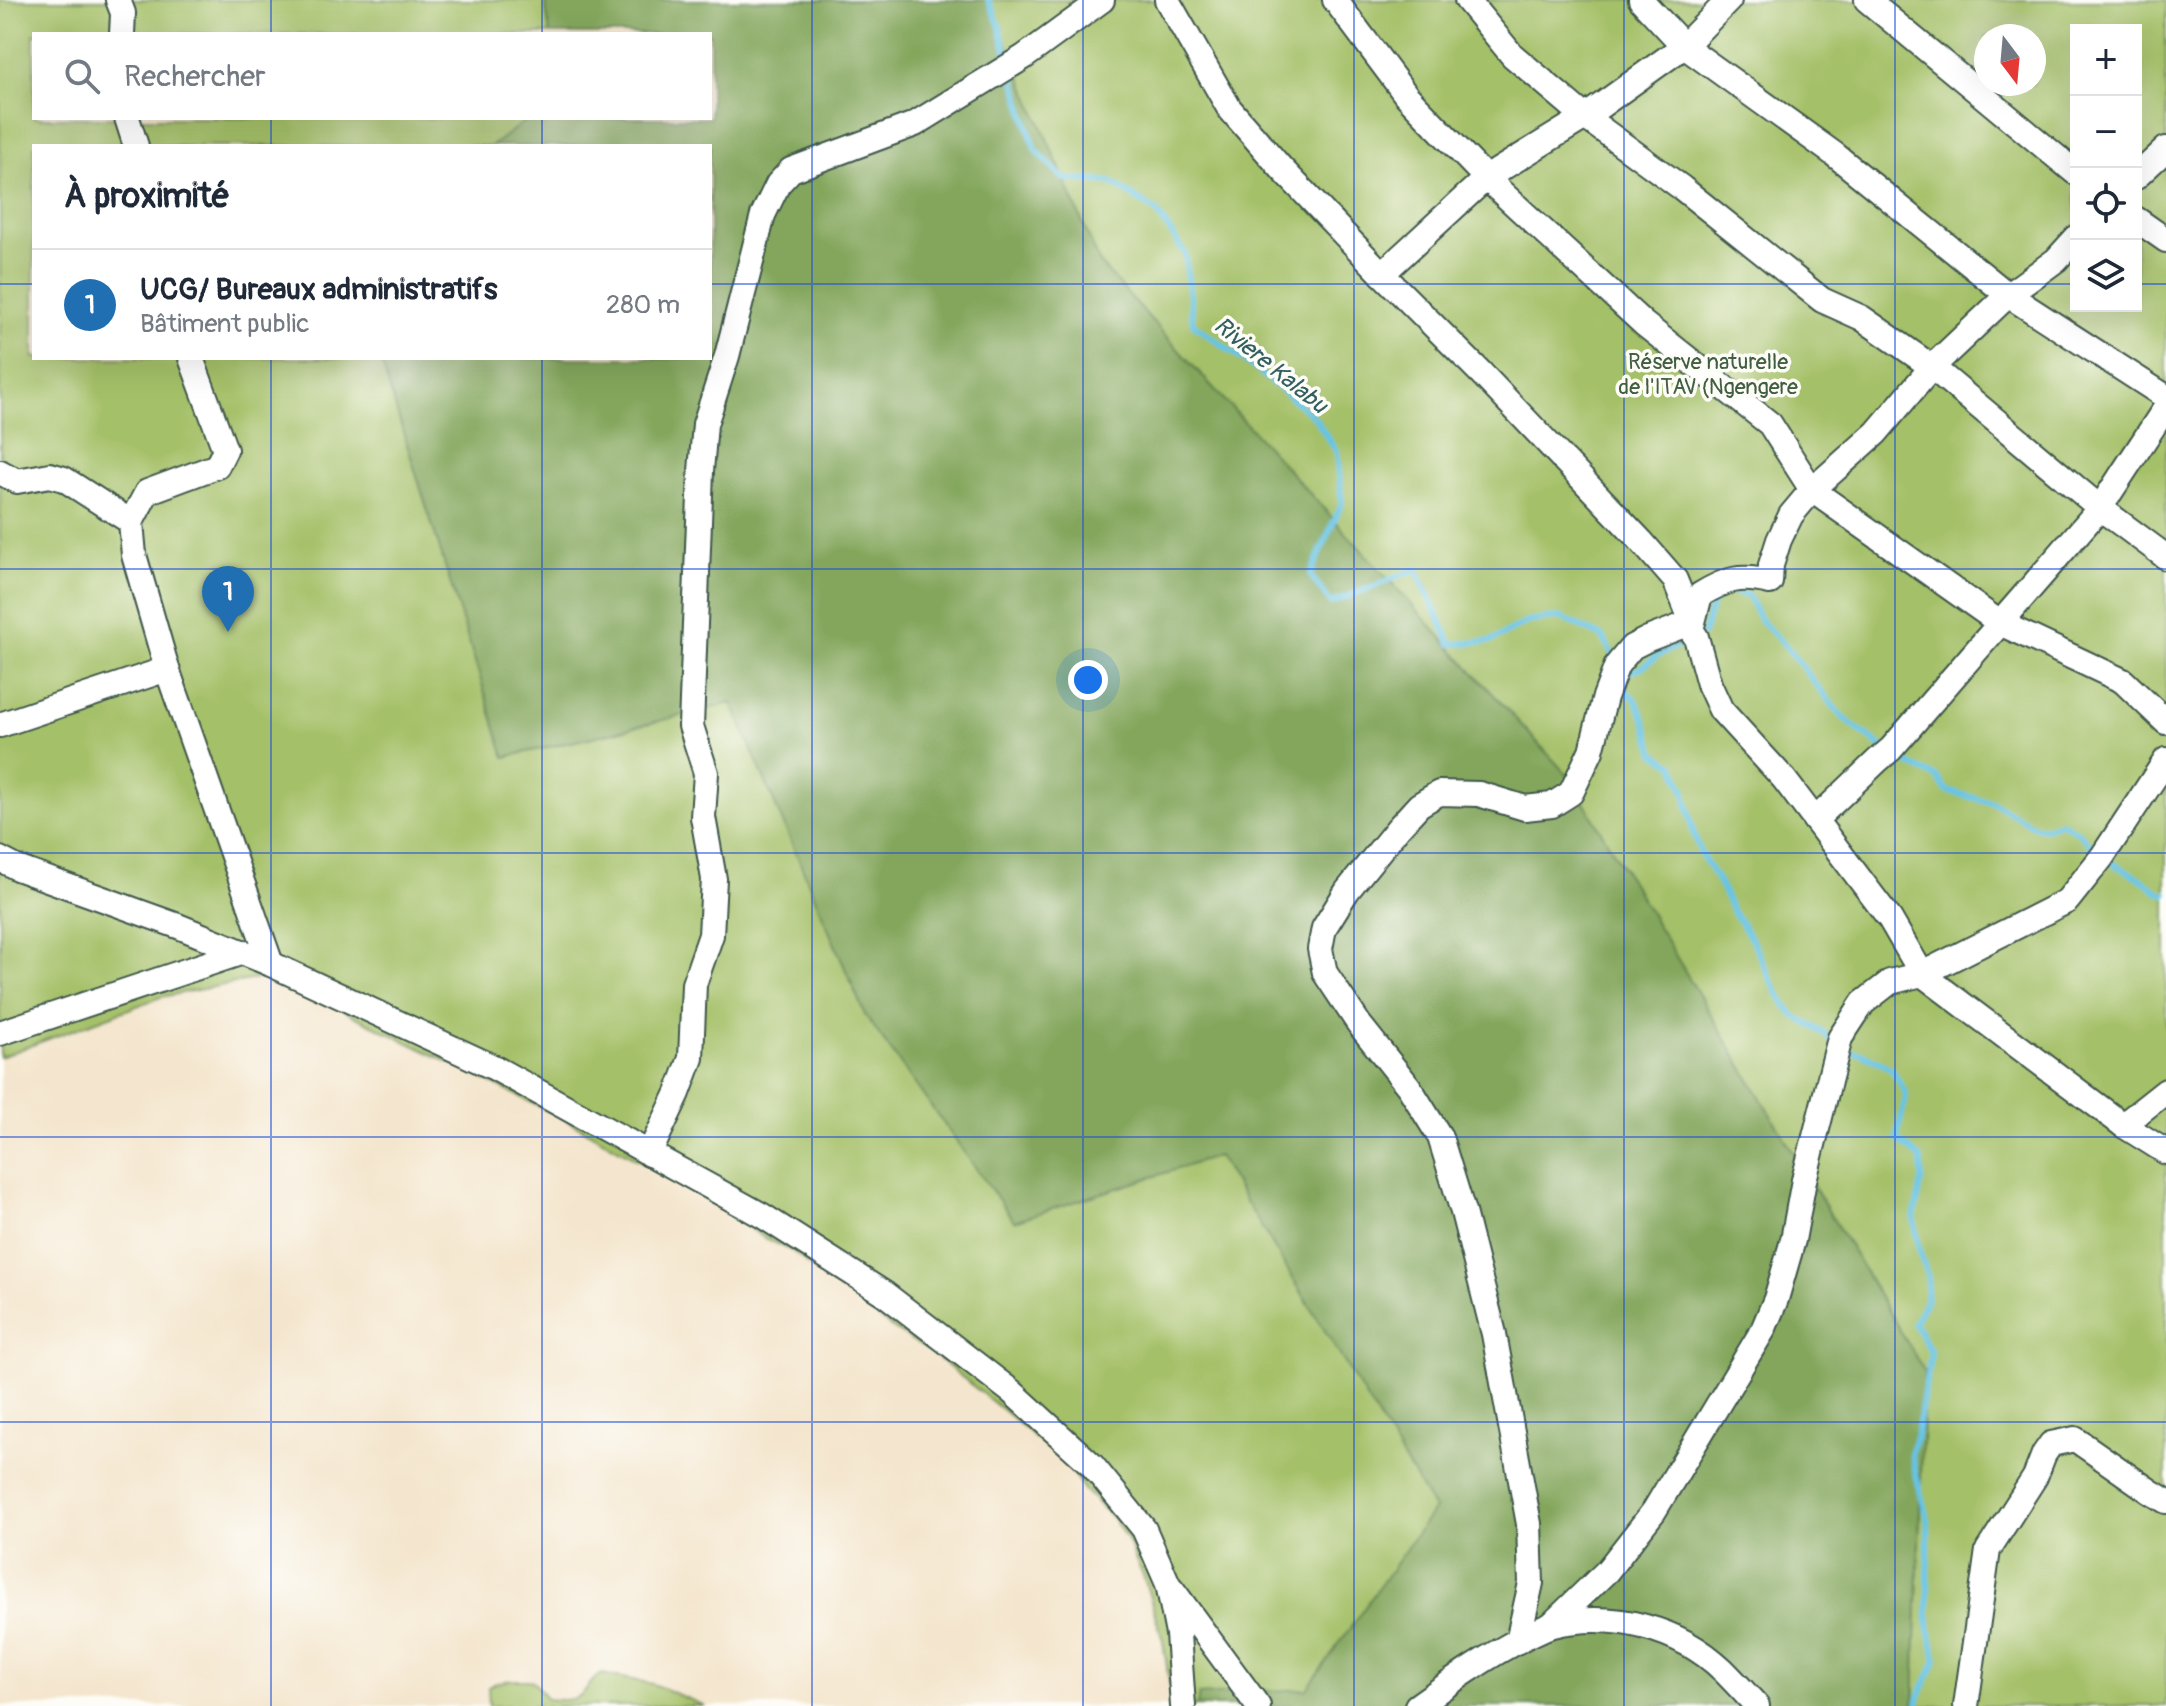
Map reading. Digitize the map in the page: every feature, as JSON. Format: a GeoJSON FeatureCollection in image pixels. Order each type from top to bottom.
{"type":"FeatureCollection","features":[{"type":"Feature","properties":{"kind":"street"},"geometry":{"type":"LineString","coordinates":[[118,0],[123,13],[122,32]]}},
{"type":"Feature","properties":{"kind":"street"},"geometry":{"type":"LineString","coordinates":[[649,1154],[691,1058],[694,984],[711,935],[714,879],[703,817],[706,773],[691,726],[701,471],[705,424],[727,356],[763,215],[778,184],[791,170],[915,124],[1008,67],[1102,0]]}},
{"type":"Feature","properties":{"kind":"street"},"geometry":{"type":"LineString","coordinates":[[1167,0],[1229,108],[1281,168],[1481,373],[1675,580],[1709,684],[1721,710],[1784,779],[1890,919],[1922,974],[2123,1125],[2166,1152]]}},
{"type":"Feature","properties":{"kind":"street"},"geometry":{"type":"LineString","coordinates":[[1335,0],[1406,95],[1486,178],[1644,324],[1770,424],[1812,490],[2000,623],[2123,681],[2166,722]]}},
{"type":"Feature","properties":{"kind":"street"},"geometry":{"type":"LineString","coordinates":[[1467,0],[1512,55],[1585,117],[1682,188],[1822,300],[1862,318],[1932,367],[2100,508],[2166,557]]}},
{"type":"Feature","properties":{"kind":"street"},"geometry":{"type":"LineString","coordinates":[[1641,0],[1684,46],[1834,154],[2008,295],[2166,397]]}},
{"type":"Feature","properties":{"kind":"street"},"geometry":{"type":"LineString","coordinates":[[1382,274],[1486,178],[1585,117],[1684,46],[1729,0]]}},
{"type":"Feature","properties":{"kind":"street"},"geometry":{"type":"LineString","coordinates":[[1867,0],[2070,168]]}},
{"type":"Feature","properties":{"kind":"street"},"geometry":{"type":"LineString","coordinates":[[128,120],[135,144]]}},
{"type":"Feature","properties":{"kind":"street"},"geometry":{"type":"LineString","coordinates":[[2142,171],[2166,149]]}},
{"type":"Feature","properties":{"kind":"street"},"geometry":{"type":"LineString","coordinates":[[2142,223],[2166,240]]}},
{"type":"Feature","properties":{"kind":"street"},"geometry":{"type":"LineString","coordinates":[[1694,633],[1700,595],[1721,582],[1750,577],[1770,582],[1771,565],[1779,540],[1791,515],[1812,490],[1876,433],[1932,367],[2008,295],[2056,260],[2074,240]]}},
{"type":"Feature","properties":{"kind":"street"},"geometry":{"type":"LineString","coordinates":[[192,360],[225,450],[217,466],[147,492],[131,522],[134,555],[167,669],[271,964]]}},
{"type":"Feature","properties":{"kind":"street"},"geometry":{"type":"LineString","coordinates":[[1815,820],[1884,754],[2100,508],[2166,407]]}},
{"type":"Feature","properties":{"kind":"street"},"geometry":{"type":"LineString","coordinates":[[0,472],[17,481],[50,475],[64,479],[131,522]]}},
{"type":"Feature","properties":{"kind":"street"},"geometry":{"type":"LineString","coordinates":[[1518,1641],[1531,1583],[1529,1524],[1494,1334],[1463,1212],[1440,1137],[1409,1087],[1359,1024],[1325,973],[1320,949],[1324,928],[1347,891],[1419,805],[1439,793],[1479,794],[1525,808],[1552,805],[1571,793],[1591,751],[1617,665],[1632,647],[1648,639],[1694,633]]}},
{"type":"Feature","properties":{"kind":"street"},"geometry":{"type":"LineString","coordinates":[[0,725],[167,669]]}},
{"type":"Feature","properties":{"kind":"street"},"geometry":{"type":"LineString","coordinates":[[1417,1706],[1481,1661],[1551,1625],[1607,1571],[1654,1511],[1763,1330],[1776,1299],[1793,1240],[1804,1180],[1837,1049],[1863,1003],[1890,982],[1922,974],[2067,901],[2102,857],[2165,763]]}},
{"type":"Feature","properties":{"kind":"street"},"geometry":{"type":"LineString","coordinates":[[0,859],[243,952],[493,1067],[763,1216],[885,1294],[1012,1392],[1092,1465],[1144,1529],[1168,1584],[1178,1634],[1183,1706]]}},
{"type":"Feature","properties":{"kind":"street"},"geometry":{"type":"LineString","coordinates":[[0,1033],[243,952]]}},
{"type":"Feature","properties":{"kind":"street"},"geometry":{"type":"LineString","coordinates":[[2123,1125],[2166,1091]]}},
{"type":"Feature","properties":{"kind":"street"},"geometry":{"type":"LineString","coordinates":[[1966,1706],[1988,1550],[2035,1477],[2051,1444],[2075,1439],[2166,1501]]}},
{"type":"Feature","properties":{"kind":"street"},"geometry":{"type":"LineString","coordinates":[[1168,1584],[1258,1706]]}},
{"type":"Feature","properties":{"kind":"street"},"geometry":{"type":"LineString","coordinates":[[1551,1625],[1598,1619],[1645,1625],[1684,1642],[1721,1668],[1757,1706]]}},
{"type":"Feature","properties":{"kind":"green space"},"geometry":{"type":"Polygon","coordinates":[[[0,0],[545,0],[550,32],[32,32],[32,120],[526,120],[495,144],[32,144],[32,360],[381,360],[505,757],[732,702],[865,1015],[1218,1156],[1435,1509],[1307,1690],[1199,1695],[1197,1706],[1170,1706],[1163,1641],[1144,1578],[1126,1538],[1112,1517],[1085,1491],[1067,1465],[932,1353],[891,1327],[794,1252],[761,1236],[711,1201],[563,1118],[276,975],[161,997],[0,1057],[0,0]]]}},
{"type":"Feature","properties":{"kind":"green space"},"geometry":{"type":"Polygon","coordinates":[[[545,0],[988,0],[1100,264],[1568,776],[1924,1371],[1914,1706],[1197,1706],[1199,1695],[1307,1689],[1434,1509],[1218,1156],[1014,1221],[865,1015],[732,703],[505,757],[381,360],[712,360],[712,144],[495,144],[526,120],[712,120],[712,32],[550,32],[545,0]]]}},
{"type":"Feature","properties":{"kind":"green space","name":"Réserve naturelle de l'ITAV (Ngengere"},"geometry":{"type":"Polygon","coordinates":[[[988,0],[2166,0],[2166,1706],[1914,1706],[1924,1371],[1568,776],[1100,264],[988,0]]]}},
{"type":"Feature","properties":{"kind":"green space"},"geometry":{"type":"Polygon","coordinates":[[[602,1674],[653,1684],[705,1706],[489,1706],[488,1687],[496,1683],[529,1680],[547,1699],[565,1700],[582,1694],[602,1674]]]}},
{"type":"Feature","properties":{"kind":"waterway","name":"Riviere Kalabu"},"geometry":{"type":"LineString","coordinates":[[988,0],[999,24],[1008,58]]}},
{"type":"Feature","properties":{"kind":"waterway","name":"Riviere Kalabu"},"geometry":{"type":"LineString","coordinates":[[1012,72],[1035,149],[1064,179],[1111,182],[1156,211],[1185,253],[1193,324],[1257,370],[1315,418],[1337,452],[1342,503],[1310,575],[1331,603],[1416,569],[1451,644],[1491,641],[1527,622],[1560,617],[1603,637],[1614,658]]}},
{"type":"Feature","properties":{"kind":"waterway"},"geometry":{"type":"LineString","coordinates":[[1729,591],[1748,596],[1761,621],[1783,643],[1842,717],[1883,748]]}},
{"type":"Feature","properties":{"kind":"waterway"},"geometry":{"type":"LineString","coordinates":[[1703,634],[1713,604],[1720,594]]}},
{"type":"Feature","properties":{"kind":"waterway"},"geometry":{"type":"LineString","coordinates":[[1622,676],[1689,640]]}},
{"type":"Feature","properties":{"kind":"waterway"},"geometry":{"type":"LineString","coordinates":[[1618,682],[1636,700],[1655,753],[1674,765],[1685,792],[1693,832],[1702,856],[1751,938],[1777,992],[1793,1015],[1833,1042]]}},
{"type":"Feature","properties":{"kind":"waterway"},"geometry":{"type":"LineString","coordinates":[[1892,754],[1938,778],[1947,791],[1994,803],[2044,829],[2061,822],[2078,832],[2099,854]]}},
{"type":"Feature","properties":{"kind":"waterway"},"geometry":{"type":"LineString","coordinates":[[2108,861],[2166,894]]}},
{"type":"Feature","properties":{"kind":"waterway"},"geometry":{"type":"LineString","coordinates":[[1841,1051],[1861,1053],[1892,1069],[1906,1094],[1897,1139],[1921,1159],[1922,1180],[1914,1218],[1919,1250],[1928,1278],[1926,1301],[1914,1323],[1931,1352],[1911,1454],[1928,1523],[1928,1626],[1937,1660],[1920,1694],[1918,1706]]}},
{"type":"Feature","properties":{"kind":"place","name":"UCG/ Bureaux administratifs"},"geometry":{"type":"Point","coordinates":[228,632]}}]}
